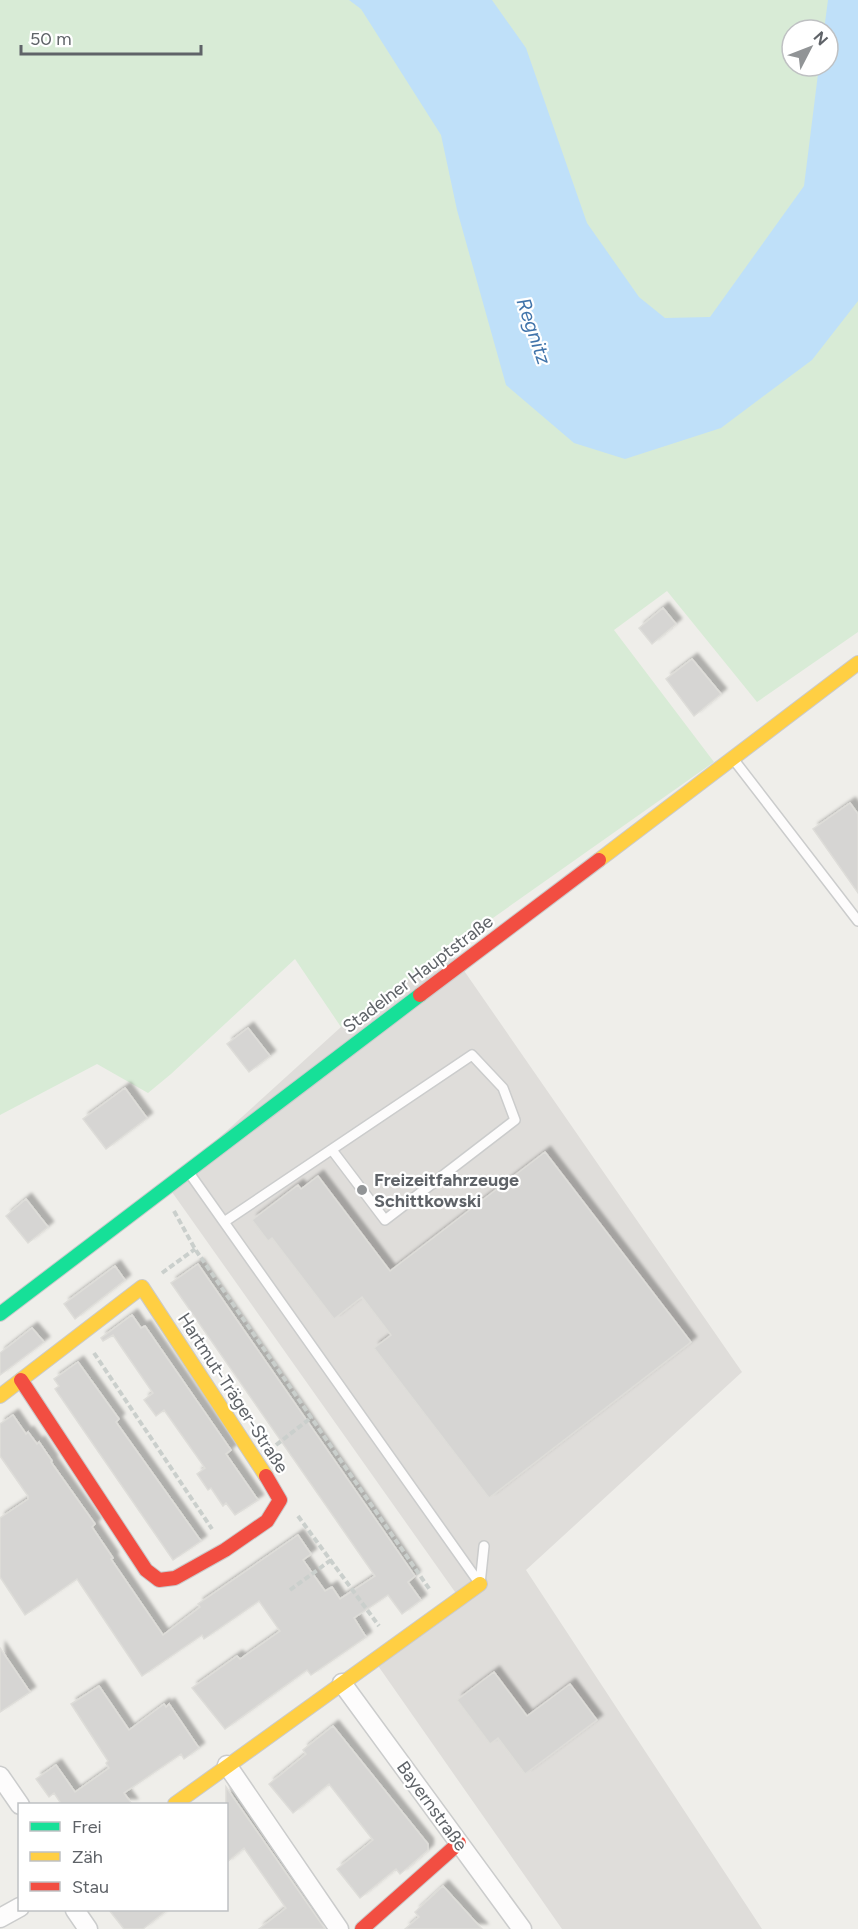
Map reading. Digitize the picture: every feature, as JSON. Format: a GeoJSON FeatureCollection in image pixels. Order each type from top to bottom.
{"type":"FeatureCollection","features":[{"type":"Feature","properties":{"kind":"street","name":"Stadelner Hauptstraße"},"geometry":{"type":"LineString","coordinates":[[0,1314],[858,663]]}},
{"type":"Feature","properties":{"kind":"street"},"geometry":{"type":"LineString","coordinates":[[0,1396],[142,1287]]}},
{"type":"Feature","properties":{"kind":"street","name":"Hartmut-Träger-Straße"},"geometry":{"type":"LineString","coordinates":[[21,1380],[146,1570],[159,1580],[175,1578],[225,1550],[267,1521],[280,1500],[257,1460],[142,1287]]}},
{"type":"Feature","properties":{"kind":"street"},"geometry":{"type":"LineString","coordinates":[[175,1803],[480,1584]]}},
{"type":"Feature","properties":{"kind":"street","name":"Bayernstraße"},"geometry":{"type":"LineString","coordinates":[[342,1683],[522,1929]]}},
{"type":"Feature","properties":{"kind":"street"},"geometry":{"type":"LineString","coordinates":[[227,1765],[339,1929]]}},
{"type":"Feature","properties":{"kind":"street"},"geometry":{"type":"LineString","coordinates":[[0,1776],[19,1803]]}},
{"type":"Feature","properties":{"kind":"street"},"geometry":{"type":"LineString","coordinates":[[362,1929],[459,1843]]}},
{"type":"Feature","properties":{"kind":"street"},"geometry":{"type":"LineString","coordinates":[[0,1918],[18,1908]]}},
{"type":"Feature","properties":{"kind":"street"},"geometry":{"type":"LineString","coordinates":[[76,1911],[88,1929]]}},
{"type":"Feature","properties":{"kind":"lane"},"geometry":{"type":"LineString","coordinates":[[733,758],[858,921]]}},
{"type":"Feature","properties":{"kind":"lane"},"geometry":{"type":"LineString","coordinates":[[224,1222],[472,1055],[503,1088],[515,1120],[385,1220],[332,1150]]}},
{"type":"Feature","properties":{"kind":"lane"},"geometry":{"type":"LineString","coordinates":[[188,1172],[480,1584]]}},
{"type":"Feature","properties":{"kind":"lane"},"geometry":{"type":"LineString","coordinates":[[480,1584],[484,1546]]}},
{"type":"Feature","properties":{"kind":"path"},"geometry":{"type":"LineString","coordinates":[[163,1192],[195,1250],[444,1610]]}},
{"type":"Feature","properties":{"kind":"path"},"geometry":{"type":"LineString","coordinates":[[142,1287],[195,1250]]}},
{"type":"Feature","properties":{"kind":"path"},"geometry":{"type":"LineString","coordinates":[[82,1335],[225,1550]]}},
{"type":"Feature","properties":{"kind":"path"},"geometry":{"type":"LineString","coordinates":[[257,1460],[312,1417]]}},
{"type":"Feature","properties":{"kind":"path"},"geometry":{"type":"LineString","coordinates":[[280,1500],[294,1510],[393,1647]]}},
{"type":"Feature","properties":{"kind":"path"},"geometry":{"type":"LineString","coordinates":[[290,1590],[331,1560]]}},
{"type":"Feature","properties":{"kind":"shaded area"},"geometry":{"type":"Polygon","coordinates":[[[449,949],[742,1372],[526,1570],[762,1929],[562,1929],[374,1660],[460,1599],[167,1185],[341,1027],[449,949]]]}},
{"type":"Feature","properties":{"kind":"green space"},"geometry":{"type":"Polygon","coordinates":[[[0,0],[858,0],[858,632],[757,702],[667,591],[614,630],[714,762],[341,1027],[295,959],[148,1093],[97,1064],[0,1115],[0,0]]]}},
{"type":"Feature","properties":{"kind":"water","name":"Regnitz"},"geometry":{"type":"Polygon","coordinates":[[[349,0],[492,0],[526,48],[587,223],[639,297],[665,318],[710,317],[804,186],[818,78],[840,78],[840,18],[826,18],[828,0],[858,0],[858,301],[812,360],[721,428],[625,459],[574,443],[506,385],[457,210],[441,135],[361,9],[349,0]]]}},
{"type":"Feature","properties":{"kind":"building"},"geometry":{"type":"Polygon","coordinates":[[[663,608],[676,624],[652,644],[639,628],[663,608]]]}},
{"type":"Feature","properties":{"kind":"building"},"geometry":{"type":"Polygon","coordinates":[[[692,659],[721,694],[694,716],[666,679],[692,659]]]}},
{"type":"Feature","properties":{"kind":"building"},"geometry":{"type":"Polygon","coordinates":[[[850,803],[858,814],[858,893],[813,829],[850,803]]]}},
{"type":"Feature","properties":{"kind":"building"},"geometry":{"type":"Polygon","coordinates":[[[248,1028],[270,1056],[249,1072],[227,1044],[248,1028]]]}},
{"type":"Feature","properties":{"kind":"building"},"geometry":{"type":"Polygon","coordinates":[[[125,1088],[147,1118],[106,1149],[83,1119],[125,1088]]]}},
{"type":"Feature","properties":{"kind":"building"},"geometry":{"type":"Polygon","coordinates":[[[545,1152],[691,1342],[489,1498],[374,1348],[391,1335],[362,1297],[334,1319],[272,1238],[268,1241],[252,1220],[298,1185],[301,1189],[318,1176],[390,1271],[545,1152]]]}},
{"type":"Feature","properties":{"kind":"building"},"geometry":{"type":"Polygon","coordinates":[[[26,1199],[48,1227],[28,1243],[6,1216],[26,1199]]]}},
{"type":"Feature","properties":{"kind":"building"},"geometry":{"type":"Polygon","coordinates":[[[198,1264],[415,1576],[408,1582],[421,1600],[402,1614],[388,1595],[354,1618],[366,1637],[311,1675],[307,1670],[225,1729],[192,1688],[237,1656],[240,1659],[280,1631],[259,1601],[204,1639],[202,1635],[142,1676],[77,1579],[25,1615],[0,1577],[0,1518],[28,1499],[0,1456],[0,1424],[13,1415],[26,1434],[28,1432],[37,1444],[39,1442],[95,1524],[92,1527],[113,1558],[111,1559],[163,1635],[200,1607],[198,1604],[298,1535],[311,1554],[303,1560],[325,1591],[332,1587],[340,1599],[375,1576],[171,1283],[198,1264]]]}},
{"type":"Feature","properties":{"kind":"building"},"geometry":{"type":"Polygon","coordinates":[[[115,1266],[125,1280],[75,1319],[64,1304],[115,1266]]]}},
{"type":"Feature","properties":{"kind":"building"},"geometry":{"type":"Polygon","coordinates":[[[132,1315],[141,1328],[145,1326],[231,1450],[226,1454],[258,1500],[235,1515],[226,1503],[223,1506],[211,1488],[208,1490],[197,1474],[205,1468],[164,1410],[156,1416],[144,1400],[153,1393],[113,1335],[103,1341],[101,1338],[132,1315]]]}},
{"type":"Feature","properties":{"kind":"building"},"geometry":{"type":"Polygon","coordinates":[[[32,1328],[44,1342],[0,1375],[0,1353],[32,1328]]]}},
{"type":"Feature","properties":{"kind":"building"},"geometry":{"type":"Polygon","coordinates":[[[78,1362],[119,1419],[116,1422],[201,1541],[173,1560],[55,1389],[59,1386],[54,1379],[78,1362]]]}},
{"type":"Feature","properties":{"kind":"building"},"geometry":{"type":"Polygon","coordinates":[[[0,1648],[30,1692],[0,1712],[0,1648]]]}},
{"type":"Feature","properties":{"kind":"building"},"geometry":{"type":"Polygon","coordinates":[[[494,1672],[527,1716],[570,1684],[597,1720],[525,1774],[498,1738],[490,1744],[457,1700],[494,1672]]]}},
{"type":"Feature","properties":{"kind":"building"},"geometry":{"type":"Polygon","coordinates":[[[99,1686],[129,1730],[164,1704],[166,1707],[169,1704],[199,1748],[184,1759],[181,1754],[124,1793],[131,1803],[58,1803],[54,1793],[49,1797],[36,1779],[56,1765],[75,1792],[109,1768],[106,1763],[108,1761],[71,1704],[99,1686]]]}},
{"type":"Feature","properties":{"kind":"building"},"geometry":{"type":"Polygon","coordinates":[[[333,1726],[428,1844],[428,1850],[400,1874],[396,1869],[360,1898],[337,1869],[373,1840],[329,1784],[293,1813],[269,1784],[306,1754],[303,1750],[333,1726]]]}},
{"type":"Feature","properties":{"kind":"building"},"geometry":{"type":"Polygon","coordinates":[[[226,1787],[325,1929],[259,1929],[286,1908],[244,1848],[228,1861],[228,1803],[226,1803],[226,1787]]]}},
{"type":"Feature","properties":{"kind":"building"},"geometry":{"type":"Polygon","coordinates":[[[443,1886],[482,1929],[405,1929],[419,1917],[415,1912],[443,1886]]]}},
{"type":"Feature","properties":{"kind":"building"},"geometry":{"type":"Polygon","coordinates":[[[110,1911],[166,1911],[143,1929],[124,1929],[110,1911]]]}},
{"type":"Feature","properties":{"kind":"traffic: fast"},"geometry":{"type":"LineString","coordinates":[[0,1314],[420,995]]}},
{"type":"Feature","properties":{"kind":"traffic: slow"},"geometry":{"type":"LineString","coordinates":[[599,860],[858,663]]}},
{"type":"Feature","properties":{"kind":"traffic: slow"},"geometry":{"type":"LineString","coordinates":[[0,1396],[142,1287],[266,1476]]}},
{"type":"Feature","properties":{"kind":"traffic: slow"},"geometry":{"type":"LineString","coordinates":[[176,1803],[480,1584]]}},
{"type":"Feature","properties":{"kind":"traffic: jam"},"geometry":{"type":"LineString","coordinates":[[420,995],[599,860]]}},
{"type":"Feature","properties":{"kind":"traffic: jam"},"geometry":{"type":"LineString","coordinates":[[21,1380],[146,1570],[159,1580],[175,1578],[225,1550],[267,1521],[280,1500],[266,1476]]}},
{"type":"Feature","properties":{"kind":"traffic: jam"},"geometry":{"type":"LineString","coordinates":[[362,1929],[459,1843]]}},
{"type":"Feature","properties":{"kind":"place","name":"Freizeitfahrzeuge Schittkowski"},"geometry":{"type":"Point","coordinates":[362,1190]}}]}
